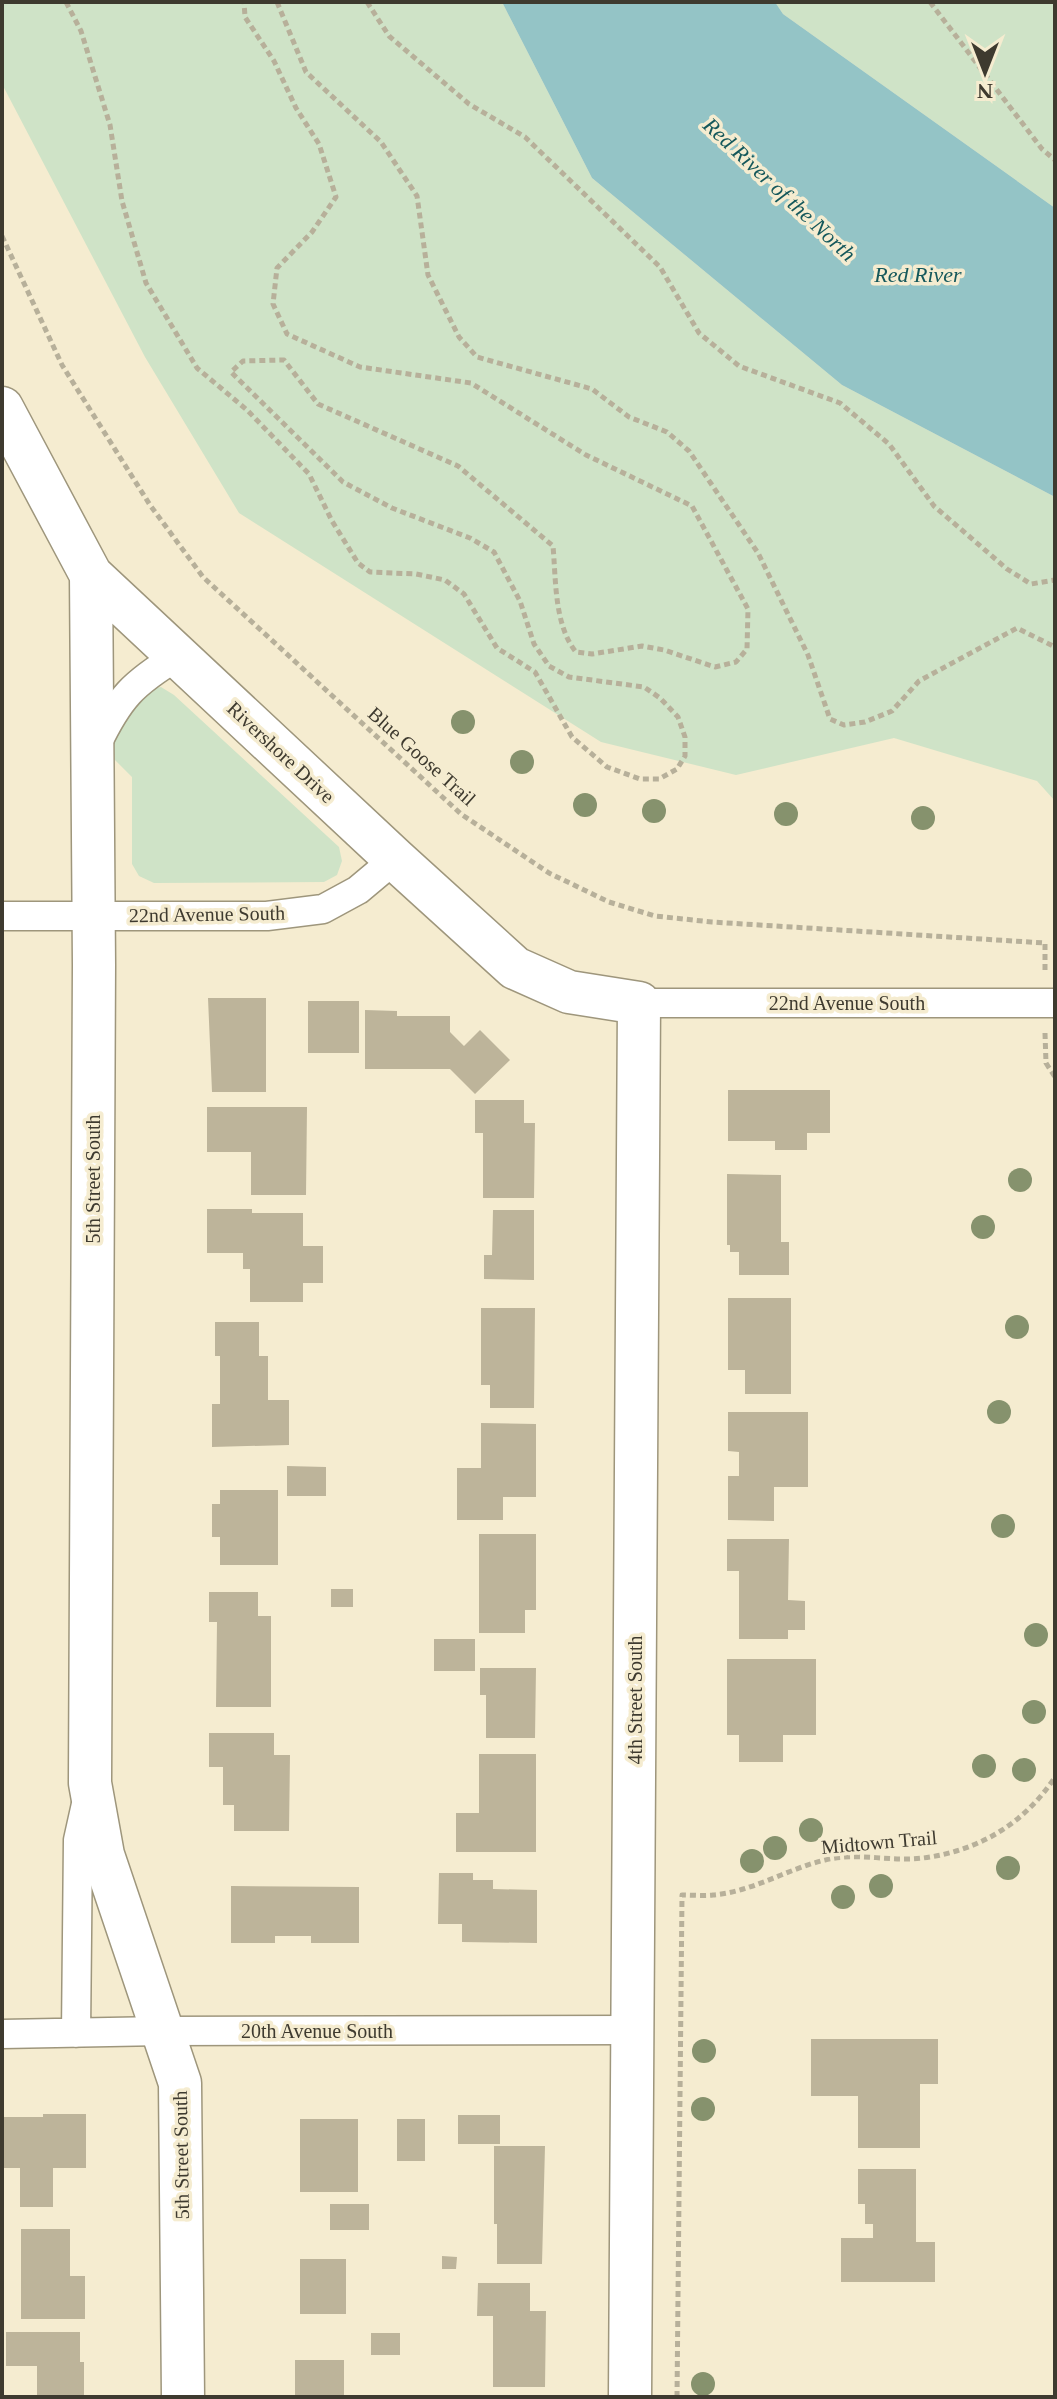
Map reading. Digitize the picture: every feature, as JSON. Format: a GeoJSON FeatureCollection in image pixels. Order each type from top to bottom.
{"type":"FeatureCollection","features":[{"type":"Feature","properties":{"kind":"street","name":"Rivershore Drive"},"geometry":{"type":"LineString","coordinates":[[2,408],[91,575],[395,859],[515,968],[569,992],[639,1003]]}},
{"type":"Feature","properties":{"kind":"street","name":"5th Street South"},"geometry":{"type":"LineString","coordinates":[[91,575],[94,916],[90,1783],[103,1855],[180,2083],[183,2397]]}},
{"type":"Feature","properties":{"kind":"street"},"geometry":{"type":"LineString","coordinates":[[93,752],[115,706],[149,674],[178,656]]}},
{"type":"Feature","properties":{"kind":"street","name":"22nd Avenue South"},"geometry":{"type":"LineString","coordinates":[[2,916],[267,916],[323,909],[358,890],[395,859]]}},
{"type":"Feature","properties":{"kind":"street","name":"22nd Avenue South"},"geometry":{"type":"LineString","coordinates":[[639,1003],[1055,1003]]}},
{"type":"Feature","properties":{"kind":"street","name":"4th Street South"},"geometry":{"type":"LineString","coordinates":[[630,2397],[639,1003]]}},
{"type":"Feature","properties":{"kind":"street","name":"5th Street South"},"geometry":{"type":"LineString","coordinates":[[76,2033],[78,1840],[90,1783]]}},
{"type":"Feature","properties":{"kind":"street","name":"20th Avenue South"},"geometry":{"type":"LineString","coordinates":[[2,2034],[633,2030]]}},
{"type":"Feature","properties":{"kind":"path"},"geometry":{"type":"LineString","coordinates":[[66,2],[81,31],[110,125],[122,201],[146,283],[197,368],[247,410],[309,474],[332,521],[358,563],[370,572],[416,574],[445,580],[464,594],[497,648],[535,672],[572,737],[607,767],[640,779],[659,779],[677,769],[685,756],[685,737],[678,717],[660,698],[644,687],[569,677],[549,666],[534,644],[520,601],[494,552],[470,538],[392,508],[343,482],[231,372],[243,361],[284,360],[318,404],[458,466],[553,546],[557,593],[566,640],[576,652],[592,654],[642,646],[715,667],[736,662],[747,649],[748,609],[692,506],[586,455],[471,383],[360,367],[287,334],[273,304],[277,268],[312,232],[336,197],[319,144],[296,108],[274,61],[245,17],[244,2]]}},
{"type":"Feature","properties":{"kind":"path"},"geometry":{"type":"LineString","coordinates":[[277,2],[306,72],[381,142],[417,196],[428,275],[459,337],[477,357],[592,389],[629,417],[667,432],[689,451],[758,553],[808,655],[830,719],[844,725],[865,722],[892,711],[919,681],[1017,628],[1055,647]]}},
{"type":"Feature","properties":{"kind":"path"},"geometry":{"type":"LineString","coordinates":[[367,2],[389,36],[469,104],[525,137],[660,267],[699,333],[739,366],[840,403],[889,444],[934,506],[1007,569],[1031,584],[1055,580]]}},
{"type":"Feature","properties":{"kind":"path"},"geometry":{"type":"LineString","coordinates":[[930,2],[1042,149],[1055,160]]}},
{"type":"Feature","properties":{"kind":"path","name":"Blue Goose Trail"},"geometry":{"type":"LineString","coordinates":[[2,236],[62,365],[150,505],[203,577],[461,814],[549,873],[609,902],[655,916],[1045,943]]}},
{"type":"Feature","properties":{"kind":"path"},"geometry":{"type":"LineString","coordinates":[[1044,1044],[1046,1063],[1055,1077]]}},
{"type":"Feature","properties":{"kind":"path","name":"Midtown Trail"},"geometry":{"type":"LineString","coordinates":[[677,2397],[682,1895],[714,1895],[735,1891],[826,1859],[923,1858],[958,1849],[997,1836],[1022,1817],[1055,1777]]}},
{"type":"Feature","properties":{"kind":"green space"},"geometry":{"type":"Polygon","coordinates":[[[2,2],[502,2],[592,178],[842,385],[1055,497],[1055,801],[1037,781],[894,738],[736,775],[601,742],[239,513],[145,357],[2,84],[2,2]]]}},
{"type":"Feature","properties":{"kind":"green space"},"geometry":{"type":"Polygon","coordinates":[[[775,2],[1055,2],[1055,208],[783,14],[775,2]]]}},
{"type":"Feature","properties":{"kind":"green space"},"geometry":{"type":"Polygon","coordinates":[[[161,687],[174,695],[339,847],[342,861],[337,875],[324,882],[154,883],[139,876],[132,864],[132,777],[114,759],[114,732],[149,689],[161,687]]]}},
{"type":"Feature","properties":{"kind":"water","name":"Red River"},"geometry":{"type":"Polygon","coordinates":[[[502,2],[775,2],[783,14],[1055,208],[1055,497],[842,385],[592,178],[502,2]]]}},
{"type":"Feature","properties":{"kind":"building"},"geometry":{"type":"Polygon","coordinates":[[[208,998],[266,998],[266,1092],[212,1092],[208,998]]]}},
{"type":"Feature","properties":{"kind":"building"},"geometry":{"type":"Polygon","coordinates":[[[308,1001],[359,1001],[359,1053],[308,1053],[308,1001]]]}},
{"type":"Feature","properties":{"kind":"building"},"geometry":{"type":"Polygon","coordinates":[[[365,1010],[397,1011],[397,1016],[450,1016],[450,1032],[464,1046],[480,1030],[510,1060],[475,1094],[450,1069],[365,1069],[365,1010]]]}},
{"type":"Feature","properties":{"kind":"building"},"geometry":{"type":"Polygon","coordinates":[[[728,1090],[830,1090],[830,1133],[807,1133],[807,1150],[775,1150],[775,1141],[728,1141],[728,1090]]]}},
{"type":"Feature","properties":{"kind":"building"},"geometry":{"type":"Polygon","coordinates":[[[475,1100],[524,1100],[524,1123],[535,1123],[534,1198],[483,1198],[483,1133],[475,1133],[475,1100]]]}},
{"type":"Feature","properties":{"kind":"building"},"geometry":{"type":"Polygon","coordinates":[[[207,1107],[307,1107],[306,1195],[251,1195],[251,1152],[207,1152],[207,1107]]]}},
{"type":"Feature","properties":{"kind":"building"},"geometry":{"type":"Polygon","coordinates":[[[727,1174],[781,1175],[781,1242],[789,1242],[789,1275],[739,1275],[739,1252],[730,1252],[730,1245],[727,1245],[727,1174]]]}},
{"type":"Feature","properties":{"kind":"building"},"geometry":{"type":"Polygon","coordinates":[[[207,1209],[303,1213],[303,1246],[323,1246],[323,1283],[303,1283],[303,1302],[250,1302],[250,1269],[243,1269],[243,1253],[207,1253],[207,1209]]]}},
{"type":"Feature","properties":{"kind":"building"},"geometry":{"type":"Polygon","coordinates":[[[493,1210],[534,1210],[534,1280],[484,1279],[484,1255],[492,1255],[493,1210]]]}},
{"type":"Feature","properties":{"kind":"building"},"geometry":{"type":"Polygon","coordinates":[[[728,1298],[791,1298],[791,1394],[745,1394],[745,1370],[728,1370],[728,1298]]]}},
{"type":"Feature","properties":{"kind":"building"},"geometry":{"type":"Polygon","coordinates":[[[481,1308],[535,1308],[534,1408],[490,1408],[490,1385],[481,1385],[481,1308]]]}},
{"type":"Feature","properties":{"kind":"building"},"geometry":{"type":"Polygon","coordinates":[[[215,1322],[259,1322],[259,1356],[268,1356],[268,1400],[289,1400],[289,1445],[212,1447],[212,1404],[220,1404],[220,1356],[215,1356],[215,1322]]]}},
{"type":"Feature","properties":{"kind":"building"},"geometry":{"type":"Polygon","coordinates":[[[728,1412],[808,1412],[808,1487],[774,1487],[774,1521],[728,1520],[728,1476],[739,1476],[739,1452],[728,1451],[728,1412]]]}},
{"type":"Feature","properties":{"kind":"building"},"geometry":{"type":"Polygon","coordinates":[[[481,1423],[536,1424],[536,1497],[503,1497],[503,1520],[457,1520],[457,1468],[481,1468],[481,1423]]]}},
{"type":"Feature","properties":{"kind":"building"},"geometry":{"type":"Polygon","coordinates":[[[287,1466],[326,1467],[326,1496],[287,1496],[287,1466]]]}},
{"type":"Feature","properties":{"kind":"building"},"geometry":{"type":"Polygon","coordinates":[[[220,1490],[278,1490],[278,1565],[220,1565],[220,1537],[212,1537],[212,1504],[220,1504],[220,1490]]]}},
{"type":"Feature","properties":{"kind":"building"},"geometry":{"type":"Polygon","coordinates":[[[479,1534],[536,1534],[536,1610],[525,1610],[525,1633],[479,1633],[479,1534]]]}},
{"type":"Feature","properties":{"kind":"building"},"geometry":{"type":"Polygon","coordinates":[[[727,1539],[789,1539],[788,1600],[805,1601],[805,1630],[788,1630],[788,1639],[739,1639],[739,1571],[727,1571],[727,1539]]]}},
{"type":"Feature","properties":{"kind":"building"},"geometry":{"type":"Polygon","coordinates":[[[331,1589],[353,1589],[353,1607],[331,1607],[331,1589]]]}},
{"type":"Feature","properties":{"kind":"building"},"geometry":{"type":"Polygon","coordinates":[[[209,1592],[258,1592],[258,1616],[271,1616],[271,1707],[216,1707],[217,1622],[209,1622],[209,1592]]]}},
{"type":"Feature","properties":{"kind":"building"},"geometry":{"type":"Polygon","coordinates":[[[434,1639],[475,1639],[475,1671],[434,1671],[434,1639]]]}},
{"type":"Feature","properties":{"kind":"building"},"geometry":{"type":"Polygon","coordinates":[[[727,1659],[816,1659],[816,1735],[783,1735],[783,1762],[739,1762],[739,1735],[727,1735],[727,1659]]]}},
{"type":"Feature","properties":{"kind":"building"},"geometry":{"type":"Polygon","coordinates":[[[480,1668],[536,1668],[535,1738],[486,1738],[486,1695],[480,1695],[480,1668]]]}},
{"type":"Feature","properties":{"kind":"building"},"geometry":{"type":"Polygon","coordinates":[[[209,1733],[274,1733],[274,1755],[290,1755],[289,1831],[234,1831],[234,1805],[223,1805],[223,1767],[209,1767],[209,1733]]]}},
{"type":"Feature","properties":{"kind":"building"},"geometry":{"type":"Polygon","coordinates":[[[479,1754],[536,1754],[536,1852],[456,1852],[456,1813],[479,1813],[479,1754]]]}},
{"type":"Feature","properties":{"kind":"building"},"geometry":{"type":"Polygon","coordinates":[[[439,1873],[473,1873],[473,1880],[493,1880],[493,1889],[537,1890],[537,1943],[462,1942],[462,1924],[438,1924],[439,1873]]]}},
{"type":"Feature","properties":{"kind":"building"},"geometry":{"type":"Polygon","coordinates":[[[231,1886],[359,1887],[359,1943],[311,1943],[311,1936],[275,1936],[275,1943],[231,1943],[231,1886]]]}},
{"type":"Feature","properties":{"kind":"building"},"geometry":{"type":"Polygon","coordinates":[[[811,2039],[938,2039],[938,2084],[920,2084],[920,2148],[858,2148],[858,2096],[811,2096],[811,2039]]]}},
{"type":"Feature","properties":{"kind":"building"},"geometry":{"type":"Polygon","coordinates":[[[43,2114],[86,2114],[86,2168],[53,2168],[53,2207],[20,2207],[20,2168],[2,2168],[2,2117],[43,2117],[43,2114]]]}},
{"type":"Feature","properties":{"kind":"building"},"geometry":{"type":"Polygon","coordinates":[[[458,2115],[500,2115],[500,2144],[458,2144],[458,2115]]]}},
{"type":"Feature","properties":{"kind":"building"},"geometry":{"type":"Polygon","coordinates":[[[300,2119],[358,2119],[358,2192],[300,2192],[300,2119]]]}},
{"type":"Feature","properties":{"kind":"building"},"geometry":{"type":"Polygon","coordinates":[[[397,2119],[425,2119],[425,2161],[397,2161],[397,2119]]]}},
{"type":"Feature","properties":{"kind":"building"},"geometry":{"type":"Polygon","coordinates":[[[494,2146],[545,2146],[542,2264],[497,2264],[494,2146]]]}},
{"type":"Feature","properties":{"kind":"building"},"geometry":{"type":"Polygon","coordinates":[[[858,2169],[916,2169],[916,2242],[935,2242],[935,2282],[841,2282],[841,2238],[873,2238],[873,2224],[865,2224],[865,2204],[858,2204],[858,2169]]]}},
{"type":"Feature","properties":{"kind":"building"},"geometry":{"type":"Polygon","coordinates":[[[330,2204],[369,2204],[369,2230],[330,2230],[330,2204]]]}},
{"type":"Feature","properties":{"kind":"building"},"geometry":{"type":"Polygon","coordinates":[[[21,2229],[70,2229],[70,2276],[85,2276],[85,2319],[21,2319],[21,2229]]]}},
{"type":"Feature","properties":{"kind":"building"},"geometry":{"type":"Polygon","coordinates":[[[442,2256],[457,2257],[456,2269],[442,2269],[442,2256]]]}},
{"type":"Feature","properties":{"kind":"building"},"geometry":{"type":"Polygon","coordinates":[[[300,2259],[346,2259],[346,2314],[300,2314],[300,2259]]]}},
{"type":"Feature","properties":{"kind":"building"},"geometry":{"type":"Polygon","coordinates":[[[478,2283],[530,2283],[530,2311],[546,2311],[545,2387],[493,2387],[493,2316],[477,2316],[478,2283]]]}},
{"type":"Feature","properties":{"kind":"building"},"geometry":{"type":"Polygon","coordinates":[[[6,2332],[80,2332],[84,2395],[37,2397],[37,2366],[6,2366],[6,2332]]]}},
{"type":"Feature","properties":{"kind":"building"},"geometry":{"type":"Polygon","coordinates":[[[371,2333],[400,2333],[400,2355],[371,2355],[371,2333]]]}},
{"type":"Feature","properties":{"kind":"building"},"geometry":{"type":"Polygon","coordinates":[[[295,2360],[344,2360],[344,2397],[295,2397],[295,2360]]]}},
{"type":"Feature","properties":{"kind":"water label","name":"Red River of the North"},"geometry":{"type":"Point","coordinates":[780,189]}}]}
